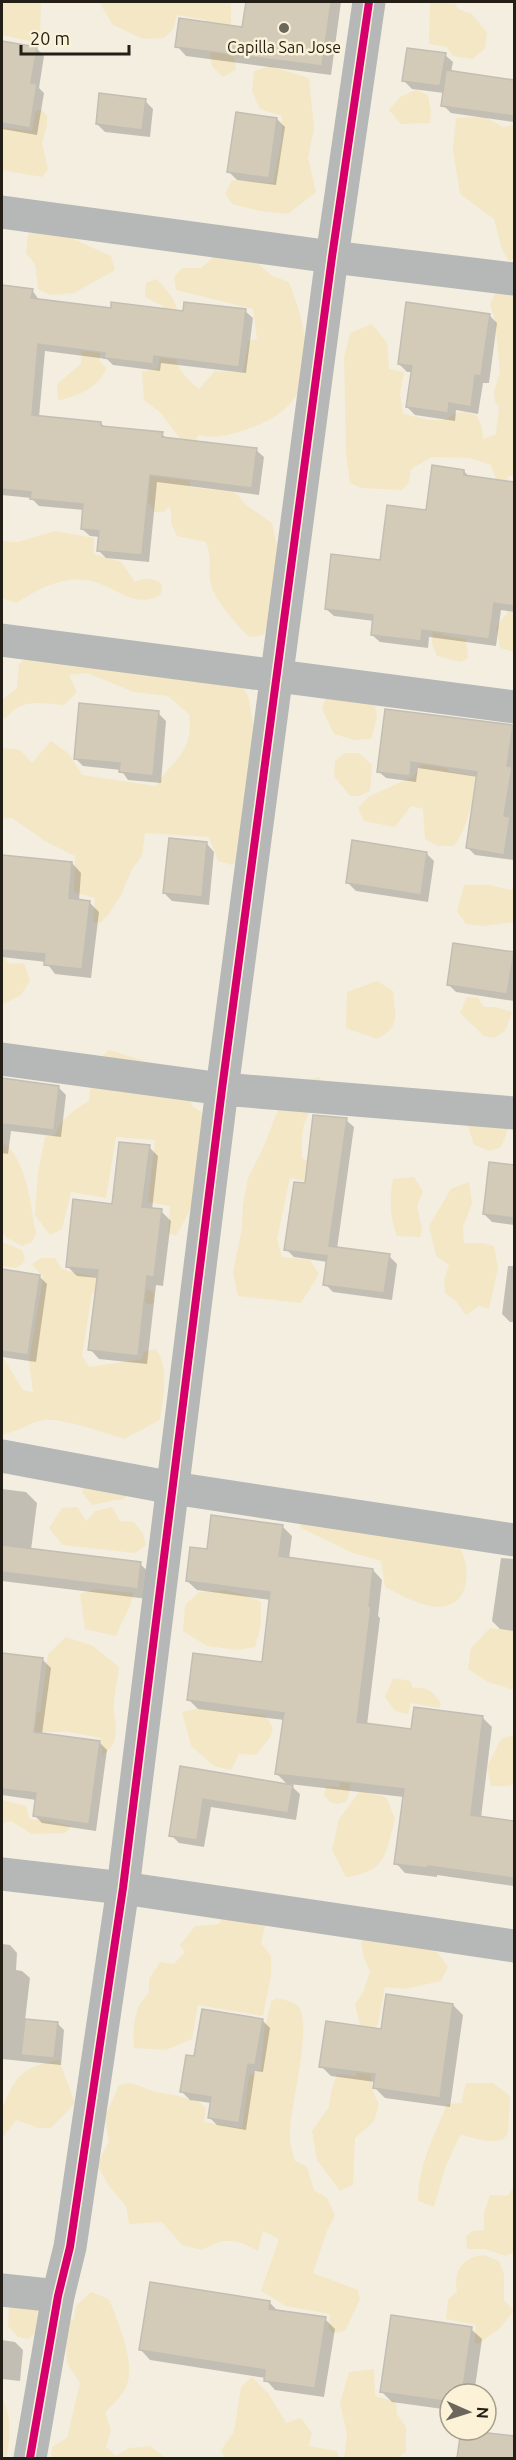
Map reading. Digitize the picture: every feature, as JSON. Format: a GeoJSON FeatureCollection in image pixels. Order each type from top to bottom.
{"type":"FeatureCollection","features":[{"type":"Feature","properties":{"kind":"street"},"geometry":{"type":"LineString","coordinates":[[30,2458],[58,2296],[70,2247],[123,1888],[222,1089],[332,257],[369,2]]}},
{"type":"Feature","properties":{"kind":"street"},"geometry":{"type":"LineString","coordinates":[[2,212],[332,257],[514,279]]}},
{"type":"Feature","properties":{"kind":"street"},"geometry":{"type":"LineString","coordinates":[[2,640],[514,707]]}},
{"type":"Feature","properties":{"kind":"street"},"geometry":{"type":"LineString","coordinates":[[2,1059],[222,1089],[514,1113]]}},
{"type":"Feature","properties":{"kind":"street"},"geometry":{"type":"LineString","coordinates":[[2,1456],[173,1488],[514,1540]]}},
{"type":"Feature","properties":{"kind":"street"},"geometry":{"type":"LineString","coordinates":[[2,1874],[123,1888],[514,1946]]}},
{"type":"Feature","properties":{"kind":"street"},"geometry":{"type":"LineString","coordinates":[[2,2290],[58,2296]]}},
{"type":"Feature","properties":{"kind":"shaded area"},"geometry":{"type":"Polygon","coordinates":[[[2,2],[41,2],[40,38],[34,42],[2,35],[2,2]]]}},
{"type":"Feature","properties":{"kind":"shaded area"},"geometry":{"type":"Polygon","coordinates":[[[99,2],[231,2],[231,42],[236,69],[223,77],[212,66],[206,20],[177,15],[173,29],[164,38],[143,39],[113,25],[99,2]]]}},
{"type":"Feature","properties":{"kind":"shaded area"},"geometry":{"type":"Polygon","coordinates":[[[430,2],[454,2],[458,9],[472,14],[487,33],[485,48],[473,59],[453,56],[447,47],[429,44],[430,2]]]}},
{"type":"Feature","properties":{"kind":"shaded area"},"geometry":{"type":"Polygon","coordinates":[[[270,66],[309,78],[314,129],[308,158],[316,192],[288,214],[260,211],[232,204],[225,193],[232,180],[273,183],[281,141],[282,116],[260,109],[252,91],[254,71],[270,66]]]}},
{"type":"Feature","properties":{"kind":"shaded area"},"geometry":{"type":"Polygon","coordinates":[[[416,90],[428,95],[430,123],[401,124],[389,110],[400,97],[416,90]]]}},
{"type":"Feature","properties":{"kind":"shaded area"},"geometry":{"type":"Polygon","coordinates":[[[41,109],[47,116],[42,143],[48,169],[42,177],[2,170],[2,127],[32,131],[35,112],[41,109]]]}},
{"type":"Feature","properties":{"kind":"shaded area"},"geometry":{"type":"Polygon","coordinates":[[[485,117],[503,127],[514,125],[514,259],[509,261],[502,249],[494,219],[460,194],[453,149],[456,118],[485,117]]]}},
{"type":"Feature","properties":{"kind":"shaded area"},"geometry":{"type":"Polygon","coordinates":[[[36,228],[62,234],[111,256],[115,270],[74,293],[51,295],[38,289],[35,264],[26,253],[28,235],[36,228]]]}},
{"type":"Feature","properties":{"kind":"shaded area"},"geometry":{"type":"Polygon","coordinates":[[[216,255],[254,260],[272,276],[289,282],[302,324],[306,345],[306,364],[302,383],[293,400],[278,414],[256,426],[234,433],[213,437],[198,435],[194,447],[188,449],[161,413],[144,400],[142,372],[158,368],[164,328],[163,306],[145,297],[146,283],[157,279],[175,303],[178,319],[176,357],[186,377],[199,389],[215,371],[243,372],[248,341],[257,339],[253,309],[176,290],[174,277],[182,268],[201,268],[216,255]]]}},
{"type":"Feature","properties":{"kind":"shaded area"},"geometry":{"type":"Polygon","coordinates":[[[498,288],[507,290],[514,296],[514,475],[508,477],[506,491],[500,490],[491,465],[471,458],[432,457],[411,469],[409,482],[402,490],[361,488],[350,483],[346,454],[344,357],[350,333],[372,324],[387,343],[389,369],[404,372],[400,394],[403,414],[437,420],[450,417],[455,413],[466,412],[477,416],[482,428],[483,439],[496,434],[499,407],[495,402],[494,391],[500,372],[495,321],[490,304],[498,288]]]}},
{"type":"Feature","properties":{"kind":"shaded area"},"geometry":{"type":"Polygon","coordinates":[[[82,341],[103,342],[99,361],[106,368],[93,386],[58,401],[57,384],[81,364],[82,341]]]}},
{"type":"Feature","properties":{"kind":"shaded area"},"geometry":{"type":"Polygon","coordinates":[[[191,470],[190,487],[235,492],[246,505],[272,523],[279,555],[273,572],[281,600],[274,619],[263,635],[250,637],[221,604],[211,584],[206,542],[177,536],[171,523],[169,506],[164,512],[154,512],[150,504],[104,498],[102,476],[191,470]]]}},
{"type":"Feature","properties":{"kind":"shaded area"},"geometry":{"type":"Polygon","coordinates":[[[55,531],[94,538],[94,554],[121,562],[135,582],[148,579],[162,584],[161,594],[152,599],[134,599],[91,581],[71,580],[52,584],[16,603],[2,598],[2,541],[18,542],[55,531]]]}},
{"type":"Feature","properties":{"kind":"shaded area"},"geometry":{"type":"Polygon","coordinates":[[[509,611],[514,613],[514,652],[500,648],[496,627],[509,611]]]}},
{"type":"Feature","properties":{"kind":"shaded area"},"geometry":{"type":"Polygon","coordinates":[[[442,624],[441,635],[466,639],[468,658],[461,662],[437,656],[432,643],[433,626],[442,624]]]}},
{"type":"Feature","properties":{"kind":"shaded area"},"geometry":{"type":"Polygon","coordinates":[[[37,649],[233,673],[248,696],[255,734],[248,852],[232,865],[218,861],[209,837],[145,833],[142,856],[132,869],[121,895],[109,914],[100,923],[93,922],[95,898],[74,892],[75,856],[45,841],[12,818],[2,819],[2,750],[3,748],[20,750],[32,763],[51,741],[69,754],[82,775],[156,786],[186,746],[190,727],[189,714],[168,696],[134,692],[87,673],[69,675],[77,692],[64,705],[32,703],[18,707],[6,718],[2,718],[2,700],[17,688],[19,664],[37,649]]]}},
{"type":"Feature","properties":{"kind":"shaded area"},"geometry":{"type":"Polygon","coordinates":[[[334,679],[373,696],[377,717],[371,739],[355,740],[334,734],[322,708],[334,679]]]}},
{"type":"Feature","properties":{"kind":"shaded area"},"geometry":{"type":"Polygon","coordinates":[[[345,753],[359,753],[372,765],[370,791],[359,796],[350,796],[334,776],[335,761],[345,753]]]}},
{"type":"Feature","properties":{"kind":"shaded area"},"geometry":{"type":"Polygon","coordinates":[[[448,759],[448,771],[476,776],[466,822],[454,846],[438,846],[425,839],[423,809],[411,806],[395,827],[364,821],[358,808],[370,796],[414,776],[422,762],[448,759]]]}},
{"type":"Feature","properties":{"kind":"shaded area"},"geometry":{"type":"Polygon","coordinates":[[[464,885],[489,885],[511,890],[514,887],[514,922],[483,926],[466,924],[457,911],[464,885]]]}},
{"type":"Feature","properties":{"kind":"shaded area"},"geometry":{"type":"Polygon","coordinates":[[[2,954],[9,964],[24,963],[30,981],[21,995],[2,1005],[2,954]]]}},
{"type":"Feature","properties":{"kind":"shaded area"},"geometry":{"type":"Polygon","coordinates":[[[377,981],[393,991],[395,1020],[390,1030],[377,1039],[346,1028],[347,992],[377,981]]]}},
{"type":"Feature","properties":{"kind":"shaded area"},"geometry":{"type":"Polygon","coordinates":[[[467,997],[478,998],[484,1007],[496,1007],[512,1012],[505,1031],[494,1038],[484,1036],[460,1013],[467,997]]]}},
{"type":"Feature","properties":{"kind":"shaded area"},"geometry":{"type":"Polygon","coordinates":[[[109,1050],[184,1077],[192,1106],[207,1116],[194,1203],[176,1236],[168,1233],[170,1206],[148,1202],[155,1140],[116,1137],[106,1198],[71,1192],[62,1229],[50,1235],[35,1215],[38,1173],[45,1137],[55,1135],[64,1119],[89,1101],[93,1065],[109,1050]]]}},
{"type":"Feature","properties":{"kind":"shaded area"},"geometry":{"type":"Polygon","coordinates":[[[319,1077],[328,1090],[309,1113],[302,1136],[302,1158],[313,1164],[310,1182],[290,1178],[277,1239],[282,1257],[310,1260],[319,1274],[301,1303],[238,1296],[233,1272],[242,1228],[248,1178],[290,1085],[319,1077]]]}},
{"type":"Feature","properties":{"kind":"shaded area"},"geometry":{"type":"Polygon","coordinates":[[[474,1109],[511,1112],[507,1133],[501,1147],[490,1151],[474,1145],[468,1126],[474,1109]]]}},
{"type":"Feature","properties":{"kind":"shaded area"},"geometry":{"type":"Polygon","coordinates":[[[5,1143],[13,1152],[23,1174],[36,1234],[32,1242],[22,1246],[7,1238],[2,1232],[2,1149],[5,1143]]]}},
{"type":"Feature","properties":{"kind":"shaded area"},"geometry":{"type":"Polygon","coordinates":[[[414,1177],[423,1192],[417,1206],[422,1229],[420,1237],[397,1236],[391,1208],[393,1179],[414,1177]]]}},
{"type":"Feature","properties":{"kind":"shaded area"},"geometry":{"type":"Polygon","coordinates":[[[469,1182],[472,1203],[463,1227],[464,1243],[494,1246],[498,1268],[489,1309],[479,1306],[466,1315],[455,1300],[445,1293],[444,1280],[449,1265],[436,1256],[429,1226],[451,1189],[469,1182]]]}},
{"type":"Feature","properties":{"kind":"shaded area"},"geometry":{"type":"Polygon","coordinates":[[[2,1242],[22,1250],[25,1259],[22,1264],[16,1268],[2,1266],[2,1242]]]}},
{"type":"Feature","properties":{"kind":"shaded area"},"geometry":{"type":"Polygon","coordinates":[[[41,1258],[55,1258],[61,1268],[68,1271],[139,1286],[153,1292],[154,1302],[150,1305],[138,1299],[92,1293],[82,1356],[89,1367],[141,1359],[144,1352],[155,1349],[163,1364],[164,1373],[160,1420],[124,1439],[52,1420],[39,1421],[9,1433],[2,1432],[2,1356],[23,1390],[33,1392],[29,1361],[43,1277],[32,1264],[41,1258]]]}},
{"type":"Feature","properties":{"kind":"shaded area"},"geometry":{"type":"Polygon","coordinates":[[[88,1472],[131,1493],[122,1500],[92,1505],[82,1492],[88,1472]]]}},
{"type":"Feature","properties":{"kind":"shaded area"},"geometry":{"type":"Polygon","coordinates":[[[297,1503],[456,1539],[466,1565],[465,1587],[461,1595],[449,1605],[430,1606],[385,1587],[381,1561],[353,1553],[301,1528],[297,1503]]]}},
{"type":"Feature","properties":{"kind":"shaded area"},"geometry":{"type":"Polygon","coordinates":[[[77,1507],[86,1521],[96,1511],[112,1507],[120,1521],[134,1522],[143,1534],[146,1545],[135,1553],[63,1545],[49,1528],[62,1508],[77,1507]]]}},
{"type":"Feature","properties":{"kind":"shaded area"},"geometry":{"type":"Polygon","coordinates":[[[96,1589],[133,1593],[131,1604],[116,1636],[85,1629],[80,1594],[96,1589]]]}},
{"type":"Feature","properties":{"kind":"shaded area"},"geometry":{"type":"Polygon","coordinates":[[[224,1590],[246,1595],[261,1602],[261,1625],[255,1647],[238,1650],[207,1646],[183,1631],[185,1605],[199,1592],[224,1590]]]}},
{"type":"Feature","properties":{"kind":"shaded area"},"geometry":{"type":"Polygon","coordinates":[[[490,1628],[514,1631],[514,1690],[488,1682],[468,1669],[471,1648],[490,1628]]]}},
{"type":"Feature","properties":{"kind":"shaded area"},"geometry":{"type":"Polygon","coordinates":[[[66,1637],[93,1646],[119,1667],[114,1700],[115,1737],[109,1749],[102,1756],[101,1738],[68,1732],[40,1732],[38,1738],[2,1734],[2,1707],[40,1712],[48,1654],[66,1637]]]}},
{"type":"Feature","properties":{"kind":"shaded area"},"geometry":{"type":"Polygon","coordinates":[[[393,1678],[410,1681],[413,1688],[430,1691],[441,1704],[439,1708],[411,1703],[408,1714],[395,1711],[385,1697],[393,1678]]]}},
{"type":"Feature","properties":{"kind":"shaded area"},"geometry":{"type":"Polygon","coordinates":[[[195,1709],[265,1715],[273,1728],[271,1736],[256,1755],[239,1754],[231,1770],[214,1766],[191,1746],[182,1712],[195,1709]]]}},
{"type":"Feature","properties":{"kind":"shaded area"},"geometry":{"type":"Polygon","coordinates":[[[514,1735],[514,1783],[510,1786],[491,1786],[487,1767],[501,1739],[514,1735]]]}},
{"type":"Feature","properties":{"kind":"shaded area"},"geometry":{"type":"Polygon","coordinates":[[[345,1758],[350,1791],[346,1802],[337,1804],[330,1802],[324,1795],[326,1786],[339,1787],[345,1758]]]}},
{"type":"Feature","properties":{"kind":"shaded area"},"geometry":{"type":"Polygon","coordinates":[[[360,1791],[386,1797],[395,1819],[386,1851],[377,1866],[359,1875],[346,1877],[332,1850],[339,1819],[360,1791]]]}},
{"type":"Feature","properties":{"kind":"shaded area"},"geometry":{"type":"Polygon","coordinates":[[[2,1800],[26,1806],[29,1819],[71,1826],[65,1833],[32,1834],[11,1821],[2,1823],[2,1800]]]}},
{"type":"Feature","properties":{"kind":"shaded area"},"geometry":{"type":"Polygon","coordinates":[[[235,1899],[267,1918],[261,1943],[271,1956],[271,1976],[263,2016],[198,2005],[192,2039],[166,2050],[134,2048],[134,2025],[137,2011],[149,1993],[149,1979],[160,1962],[174,1964],[185,1952],[180,1945],[195,1926],[219,1924],[235,1899]]]}},
{"type":"Feature","properties":{"kind":"shaded area"},"geometry":{"type":"Polygon","coordinates":[[[423,1933],[448,1967],[441,1981],[405,1989],[385,1987],[378,2024],[371,2033],[360,2024],[355,2005],[363,1992],[370,1972],[361,1942],[371,1935],[423,1933]]]}},
{"type":"Feature","properties":{"kind":"shaded area"},"geometry":{"type":"Polygon","coordinates":[[[277,1998],[296,2004],[302,2016],[302,2049],[290,2125],[290,2141],[295,2161],[307,2167],[314,2190],[327,2198],[335,2215],[327,2231],[313,2273],[358,2290],[360,2299],[345,2331],[333,2333],[328,2328],[330,2314],[286,2306],[261,2291],[279,2239],[263,2231],[258,2251],[230,2241],[224,2241],[202,2250],[182,2245],[162,2222],[129,2224],[126,2206],[109,2186],[97,2165],[109,2141],[105,2117],[119,2085],[131,2083],[201,2103],[206,2109],[204,2122],[242,2128],[249,2076],[261,2069],[264,2031],[271,2002],[277,1998]]]}},
{"type":"Feature","properties":{"kind":"shaded area"},"geometry":{"type":"Polygon","coordinates":[[[357,2046],[375,2051],[371,2079],[379,2104],[374,2121],[355,2138],[353,2185],[340,2191],[317,2160],[312,2131],[329,2107],[337,2074],[356,2076],[357,2046]]]}},
{"type":"Feature","properties":{"kind":"shaded area"},"geometry":{"type":"Polygon","coordinates":[[[59,2060],[75,2103],[51,2128],[39,2128],[16,2120],[2,2138],[2,2104],[18,2078],[31,2068],[59,2060]]]}},
{"type":"Feature","properties":{"kind":"shaded area"},"geometry":{"type":"Polygon","coordinates":[[[466,2083],[493,2083],[510,2096],[508,2133],[504,2138],[493,2141],[460,2135],[445,2168],[434,2207],[418,2201],[424,2163],[447,2104],[461,2103],[466,2083]]]}},
{"type":"Feature","properties":{"kind":"shaded area"},"geometry":{"type":"Polygon","coordinates":[[[514,2187],[514,2252],[506,2256],[485,2249],[467,2249],[466,2236],[473,2231],[484,2230],[484,2213],[490,2195],[507,2196],[514,2187]]]}},
{"type":"Feature","properties":{"kind":"shaded area"},"geometry":{"type":"Polygon","coordinates":[[[484,2255],[499,2261],[504,2274],[504,2300],[514,2311],[498,2330],[478,2344],[474,2342],[476,2325],[446,2319],[448,2299],[457,2292],[456,2278],[461,2266],[476,2256],[484,2255]]]}},
{"type":"Feature","properties":{"kind":"shaded area"},"geometry":{"type":"Polygon","coordinates":[[[91,2292],[109,2299],[128,2355],[129,2378],[126,2387],[105,2413],[111,2430],[106,2447],[116,2456],[129,2448],[151,2446],[165,2458],[51,2458],[52,2447],[67,2438],[80,2383],[67,2363],[65,2324],[74,2319],[76,2306],[91,2292]]]}},
{"type":"Feature","properties":{"kind":"shaded area"},"geometry":{"type":"Polygon","coordinates":[[[20,2295],[40,2295],[39,2330],[28,2339],[18,2337],[8,2326],[9,2309],[20,2295]]]}},
{"type":"Feature","properties":{"kind":"shaded area"},"geometry":{"type":"Polygon","coordinates":[[[374,2369],[375,2396],[396,2402],[397,2414],[406,2427],[406,2452],[397,2458],[344,2458],[347,2434],[340,2403],[349,2372],[374,2369]]]}},
{"type":"Feature","properties":{"kind":"shaded area"},"geometry":{"type":"Polygon","coordinates":[[[252,2377],[268,2393],[286,2423],[301,2418],[312,2433],[309,2446],[337,2451],[339,2458],[225,2458],[221,2450],[234,2432],[241,2387],[252,2377]]]}},
{"type":"Feature","properties":{"kind":"shaded area"},"geometry":{"type":"Polygon","coordinates":[[[2,2398],[9,2420],[7,2458],[2,2458],[2,2398]]]}},
{"type":"Feature","properties":{"kind":"building","name":"Capilla San Jose"},"geometry":{"type":"Polygon","coordinates":[[[246,2],[331,2],[322,66],[175,47],[179,18],[242,27],[246,2]]]}},
{"type":"Feature","properties":{"kind":"building"},"geometry":{"type":"Polygon","coordinates":[[[2,41],[37,47],[31,83],[37,84],[30,128],[2,123],[2,41]]]}},
{"type":"Feature","properties":{"kind":"building"},"geometry":{"type":"Polygon","coordinates":[[[407,48],[446,53],[440,86],[402,81],[407,48]]]}},
{"type":"Feature","properties":{"kind":"building"},"geometry":{"type":"Polygon","coordinates":[[[446,70],[514,80],[514,116],[441,106],[446,70]]]}},
{"type":"Feature","properties":{"kind":"building"},"geometry":{"type":"Polygon","coordinates":[[[99,93],[146,99],[142,130],[96,124],[99,93]]]}},
{"type":"Feature","properties":{"kind":"building"},"geometry":{"type":"Polygon","coordinates":[[[236,112],[277,118],[269,178],[227,172],[236,112]]]}},
{"type":"Feature","properties":{"kind":"building"},"geometry":{"type":"Polygon","coordinates":[[[2,285],[33,289],[31,298],[111,308],[111,302],[183,311],[184,302],[246,309],[239,367],[154,356],[153,364],[104,358],[105,353],[38,344],[32,415],[101,422],[101,426],[163,432],[162,437],[257,448],[252,488],[150,475],[142,555],[97,551],[99,531],[81,529],[83,504],[30,499],[31,492],[2,489],[2,285]]]}},
{"type":"Feature","properties":{"kind":"building"},"geometry":{"type":"Polygon","coordinates":[[[406,302],[490,314],[481,376],[475,375],[471,407],[449,403],[448,413],[406,407],[412,366],[398,364],[406,302]]]}},
{"type":"Feature","properties":{"kind":"building"},"geometry":{"type":"Polygon","coordinates":[[[432,465],[464,470],[464,475],[514,482],[514,606],[494,603],[489,639],[422,630],[421,641],[371,635],[373,615],[325,609],[331,554],[380,560],[387,505],[426,510],[432,465]]]}},
{"type":"Feature","properties":{"kind":"building"},"geometry":{"type":"Polygon","coordinates":[[[79,703],[159,711],[153,776],[119,772],[120,763],[74,759],[79,703]]]}},
{"type":"Feature","properties":{"kind":"building"},"geometry":{"type":"Polygon","coordinates":[[[385,709],[513,725],[507,766],[512,767],[504,816],[510,817],[504,855],[466,848],[477,772],[411,762],[410,776],[377,772],[385,709]]]}},
{"type":"Feature","properties":{"kind":"building"},"geometry":{"type":"Polygon","coordinates":[[[169,838],[207,842],[202,897],[163,893],[169,838]]]}},
{"type":"Feature","properties":{"kind":"building"},"geometry":{"type":"Polygon","coordinates":[[[352,840],[427,852],[421,895],[346,883],[352,840]]]}},
{"type":"Feature","properties":{"kind":"building"},"geometry":{"type":"Polygon","coordinates":[[[2,855],[72,862],[69,898],[90,901],[82,969],[44,965],[45,954],[2,950],[2,855]]]}},
{"type":"Feature","properties":{"kind":"building"},"geometry":{"type":"Polygon","coordinates":[[[453,943],[514,952],[507,994],[447,985],[453,943]]]}},
{"type":"Feature","properties":{"kind":"building"},"geometry":{"type":"Polygon","coordinates":[[[2,1078],[59,1086],[54,1130],[2,1124],[2,1078]]]}},
{"type":"Feature","properties":{"kind":"building"},"geometry":{"type":"Polygon","coordinates":[[[313,1115],[347,1118],[329,1246],[390,1254],[384,1293],[323,1285],[327,1256],[284,1250],[294,1182],[305,1183],[313,1115]]]}},
{"type":"Feature","properties":{"kind":"building"},"geometry":{"type":"Polygon","coordinates":[[[119,1142],[150,1145],[142,1207],[162,1209],[154,1277],[147,1276],[138,1356],[88,1350],[98,1270],[66,1267],[73,1199],[112,1204],[119,1142]]]}},
{"type":"Feature","properties":{"kind":"building"},"geometry":{"type":"Polygon","coordinates":[[[489,1162],[514,1165],[514,1218],[483,1214],[489,1162]]]}},
{"type":"Feature","properties":{"kind":"building"},"geometry":{"type":"Polygon","coordinates":[[[2,1269],[40,1275],[28,1355],[2,1351],[2,1269]]]}},
{"type":"Feature","properties":{"kind":"building"},"geometry":{"type":"Polygon","coordinates":[[[211,1515],[283,1525],[279,1556],[373,1569],[369,1606],[371,1607],[357,1722],[411,1729],[414,1707],[483,1716],[471,1815],[514,1821],[514,1878],[428,1866],[427,1868],[394,1864],[404,1789],[275,1774],[284,1713],[187,1700],[193,1653],[262,1662],[270,1592],[186,1581],[190,1547],[207,1549],[211,1515]]]}},
{"type":"Feature","properties":{"kind":"building"},"geometry":{"type":"Polygon","coordinates":[[[2,1545],[141,1562],[138,1589],[2,1572],[2,1545]]]}},
{"type":"Feature","properties":{"kind":"building"},"geometry":{"type":"Polygon","coordinates":[[[2,1653],[43,1658],[34,1732],[100,1741],[89,1824],[33,1816],[36,1793],[2,1789],[2,1653]]]}},
{"type":"Feature","properties":{"kind":"building"},"geometry":{"type":"Polygon","coordinates":[[[180,1766],[293,1785],[288,1813],[203,1799],[197,1840],[169,1836],[180,1766]]]}},
{"type":"Feature","properties":{"kind":"building"},"geometry":{"type":"Polygon","coordinates":[[[386,1994],[453,2004],[440,2098],[373,2088],[375,2074],[319,2067],[326,2021],[381,2029],[386,1994]]]}},
{"type":"Feature","properties":{"kind":"building"},"geometry":{"type":"Polygon","coordinates":[[[202,2009],[263,2019],[255,2065],[248,2064],[239,2123],[208,2118],[211,2097],[180,2092],[186,2055],[194,2056],[202,2009]]]}},
{"type":"Feature","properties":{"kind":"building"},"geometry":{"type":"Polygon","coordinates":[[[25,2019],[58,2022],[54,2058],[21,2055],[25,2019]]]}},
{"type":"Feature","properties":{"kind":"building"},"geometry":{"type":"Polygon","coordinates":[[[150,2282],[270,2301],[269,2309],[326,2317],[315,2388],[264,2381],[265,2370],[139,2350],[150,2282]]]}},
{"type":"Feature","properties":{"kind":"building"},"geometry":{"type":"Polygon","coordinates":[[[391,2315],[472,2327],[464,2382],[438,2382],[438,2400],[380,2392],[391,2315]]]}},
{"type":"Feature","properties":{"kind":"building"},"geometry":{"type":"Polygon","coordinates":[[[498,2434],[514,2436],[514,2458],[457,2458],[459,2442],[498,2442],[498,2434]]]}},
{"type":"Feature","properties":{"kind":"cycle path"},"geometry":{"type":"LineString","coordinates":[[30,2458],[58,2296],[70,2247],[123,1888],[222,1089],[332,257],[369,2]]}},
{"type":"Feature","properties":{"kind":"place","name":"Capilla San Jose"},"geometry":{"type":"Point","coordinates":[284,28]}}]}
